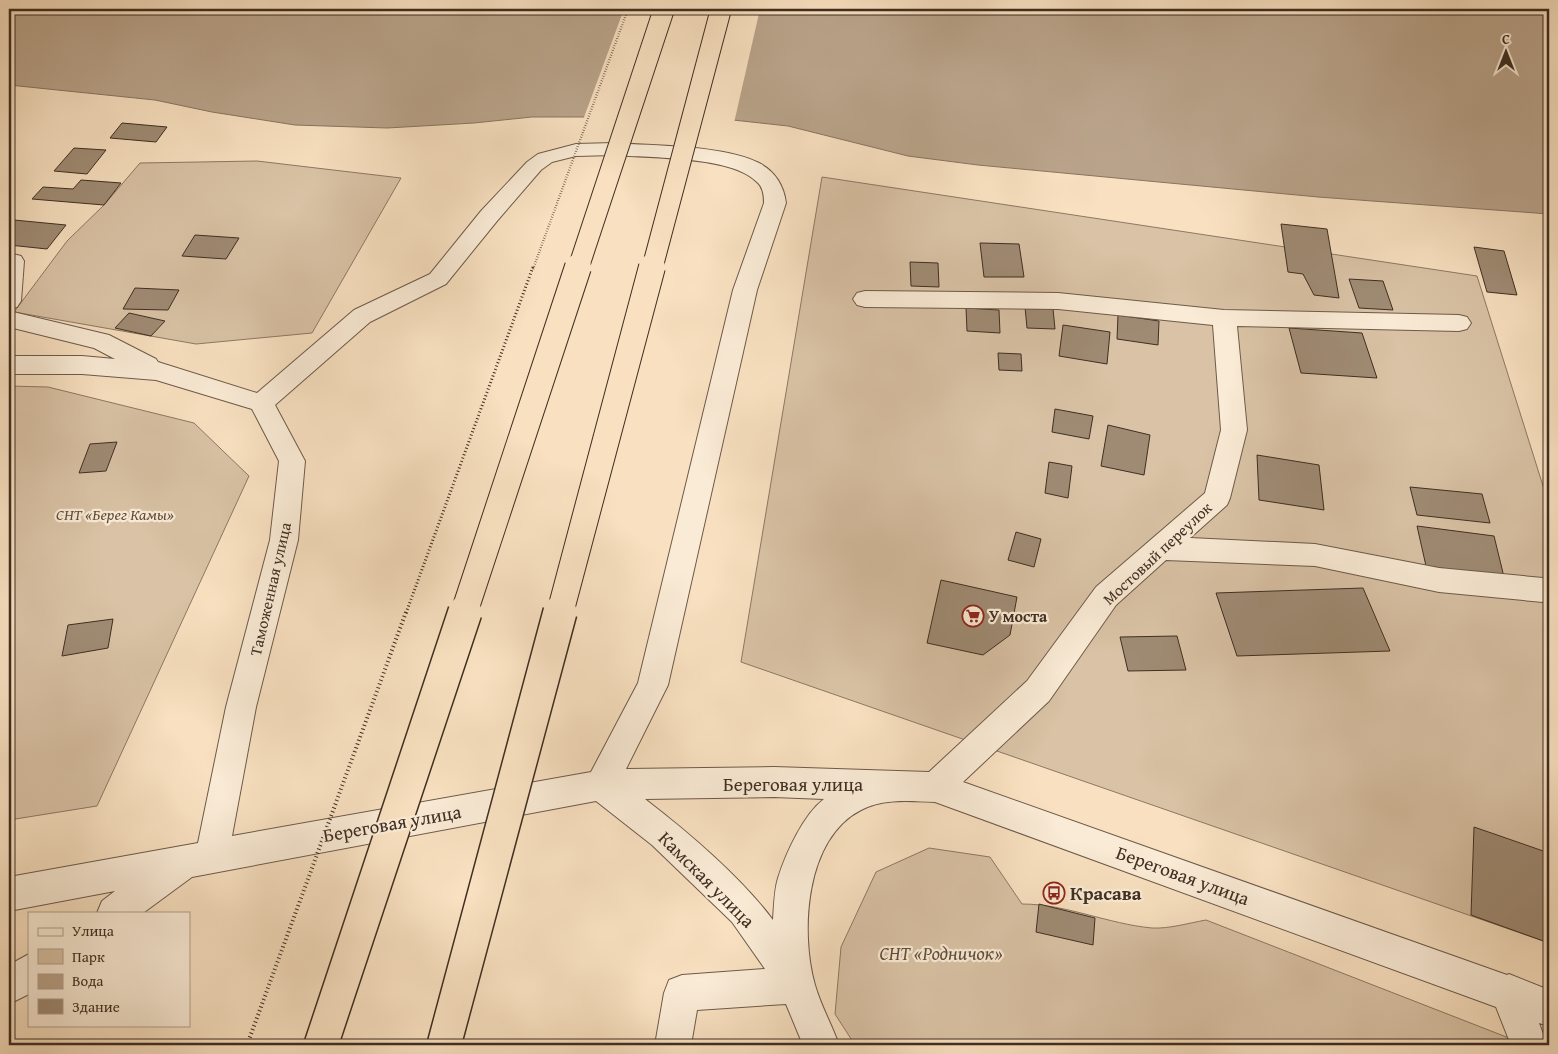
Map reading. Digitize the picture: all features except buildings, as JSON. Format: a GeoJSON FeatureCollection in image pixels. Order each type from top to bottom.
{"type":"FeatureCollection","features":[{"type":"Feature","properties":{"kind":"highway"},"geometry":{"type":"LineString","coordinates":[[321,1045],[664,9]]}},
{"type":"Feature","properties":{"kind":"highway"},"geometry":{"type":"LineString","coordinates":[[444,1045],[721,9]]}},
{"type":"Feature","properties":{"kind":"street"},"geometry":{"type":"LineString","coordinates":[[9,319],[101,341],[157,371],[261,403],[362,316],[438,279],[489,216],[534,166],[545,158],[576,150],[614,149],[695,155],[736,161],[754,168],[767,179],[774,192],[775,203],[745,290],[653,685],[601,786]]}},
{"type":"Feature","properties":{"kind":"street"},"geometry":{"type":"LineString","coordinates":[[9,301],[13,261]]}},
{"type":"Feature","properties":{"kind":"street"},"geometry":{"type":"LineString","coordinates":[[865,299],[1058,301],[1224,318],[1460,323]]}},
{"type":"Feature","properties":{"kind":"street","name":"Мостовый переулок"},"geometry":{"type":"LineString","coordinates":[[935,787],[1038,691],[1106,596],[1216,498],[1234,430],[1224,318]]}},
{"type":"Feature","properties":{"kind":"street"},"geometry":{"type":"LineString","coordinates":[[9,365],[82,365],[157,371]]}},
{"type":"Feature","properties":{"kind":"street","name":"Таможенная улица"},"geometry":{"type":"LineString","coordinates":[[199,858],[241,707],[284,540],[292,461],[261,403]]}},
{"type":"Feature","properties":{"kind":"street"},"geometry":{"type":"LineString","coordinates":[[1160,548],[1315,555],[1439,580],[1543,590]]}},
{"type":"Feature","properties":{"kind":"street","name":"Береговая улица"},"geometry":{"type":"LineString","coordinates":[[9,894],[601,786],[774,782],[935,787],[1509,992],[1549,1008]]}},
{"type":"Feature","properties":{"kind":"street","name":"Камская улица"},"geometry":{"type":"LineString","coordinates":[[797,985],[789,929],[795,879],[808,848],[825,818],[850,798],[892,785]]}},
{"type":"Feature","properties":{"kind":"street","name":"Камская улица"},"geometry":{"type":"LineString","coordinates":[[601,786],[664,834],[744,910],[797,985],[821,1045]]}},
{"type":"Feature","properties":{"kind":"street"},"geometry":{"type":"LineString","coordinates":[[116,912],[199,858]]}},
{"type":"Feature","properties":{"kind":"street"},"geometry":{"type":"LineString","coordinates":[[9,986],[28,973]]}},
{"type":"Feature","properties":{"kind":"street"},"geometry":{"type":"LineString","coordinates":[[673,1045],[682,993],[797,985]]}},
{"type":"Feature","properties":{"kind":"street"},"geometry":{"type":"LineString","coordinates":[[1509,992],[1529,1045]]}},
{"type":"Feature","properties":{"kind":"path"},"geometry":{"type":"LineString","coordinates":[[246,1045],[628,9]]}},
{"type":"Feature","properties":{"kind":"green space"},"geometry":{"type":"Polygon","coordinates":[[[257,161],[401,178],[312,333],[196,344],[14,312],[67,241],[104,205],[140,163],[257,161]]]}},
{"type":"Feature","properties":{"kind":"green space"},"geometry":{"type":"Polygon","coordinates":[[[822,177],[1477,276],[1549,505],[1549,943],[741,662],[822,177]]]}},
{"type":"Feature","properties":{"kind":"green space","name":"СНТ «Берег Камы»"},"geometry":{"type":"Polygon","coordinates":[[[9,386],[48,387],[194,423],[249,476],[97,806],[9,820],[9,386]]]}},
{"type":"Feature","properties":{"kind":"green space","name":"СНТ «Родничок»"},"geometry":{"type":"Polygon","coordinates":[[[929,848],[990,857],[1022,904],[1055,907],[1119,923],[1152,928],[1172,927],[1206,920],[1527,1045],[855,1045],[835,1014],[841,947],[876,872],[929,848]]]}},
{"type":"Feature","properties":{"kind":"water"},"geometry":{"type":"Polygon","coordinates":[[[9,9],[1549,9],[1549,214],[1318,197],[978,165],[908,156],[788,126],[733,120],[532,117],[474,123],[387,128],[295,125],[212,112],[155,100],[9,85],[9,9]]]}},
{"type":"Feature","properties":{"kind":"pier"},"geometry":{"type":"Polygon","coordinates":[[[624,9],[760,9],[734,123],[583,120],[624,9]]]}},
{"type":"Feature","properties":{"kind":"place","name":"У моста"},"geometry":{"type":"Point","coordinates":[973,616]}},
{"type":"Feature","properties":{"kind":"place","name":"Красава"},"geometry":{"type":"Point","coordinates":[1054,893]}}]}
